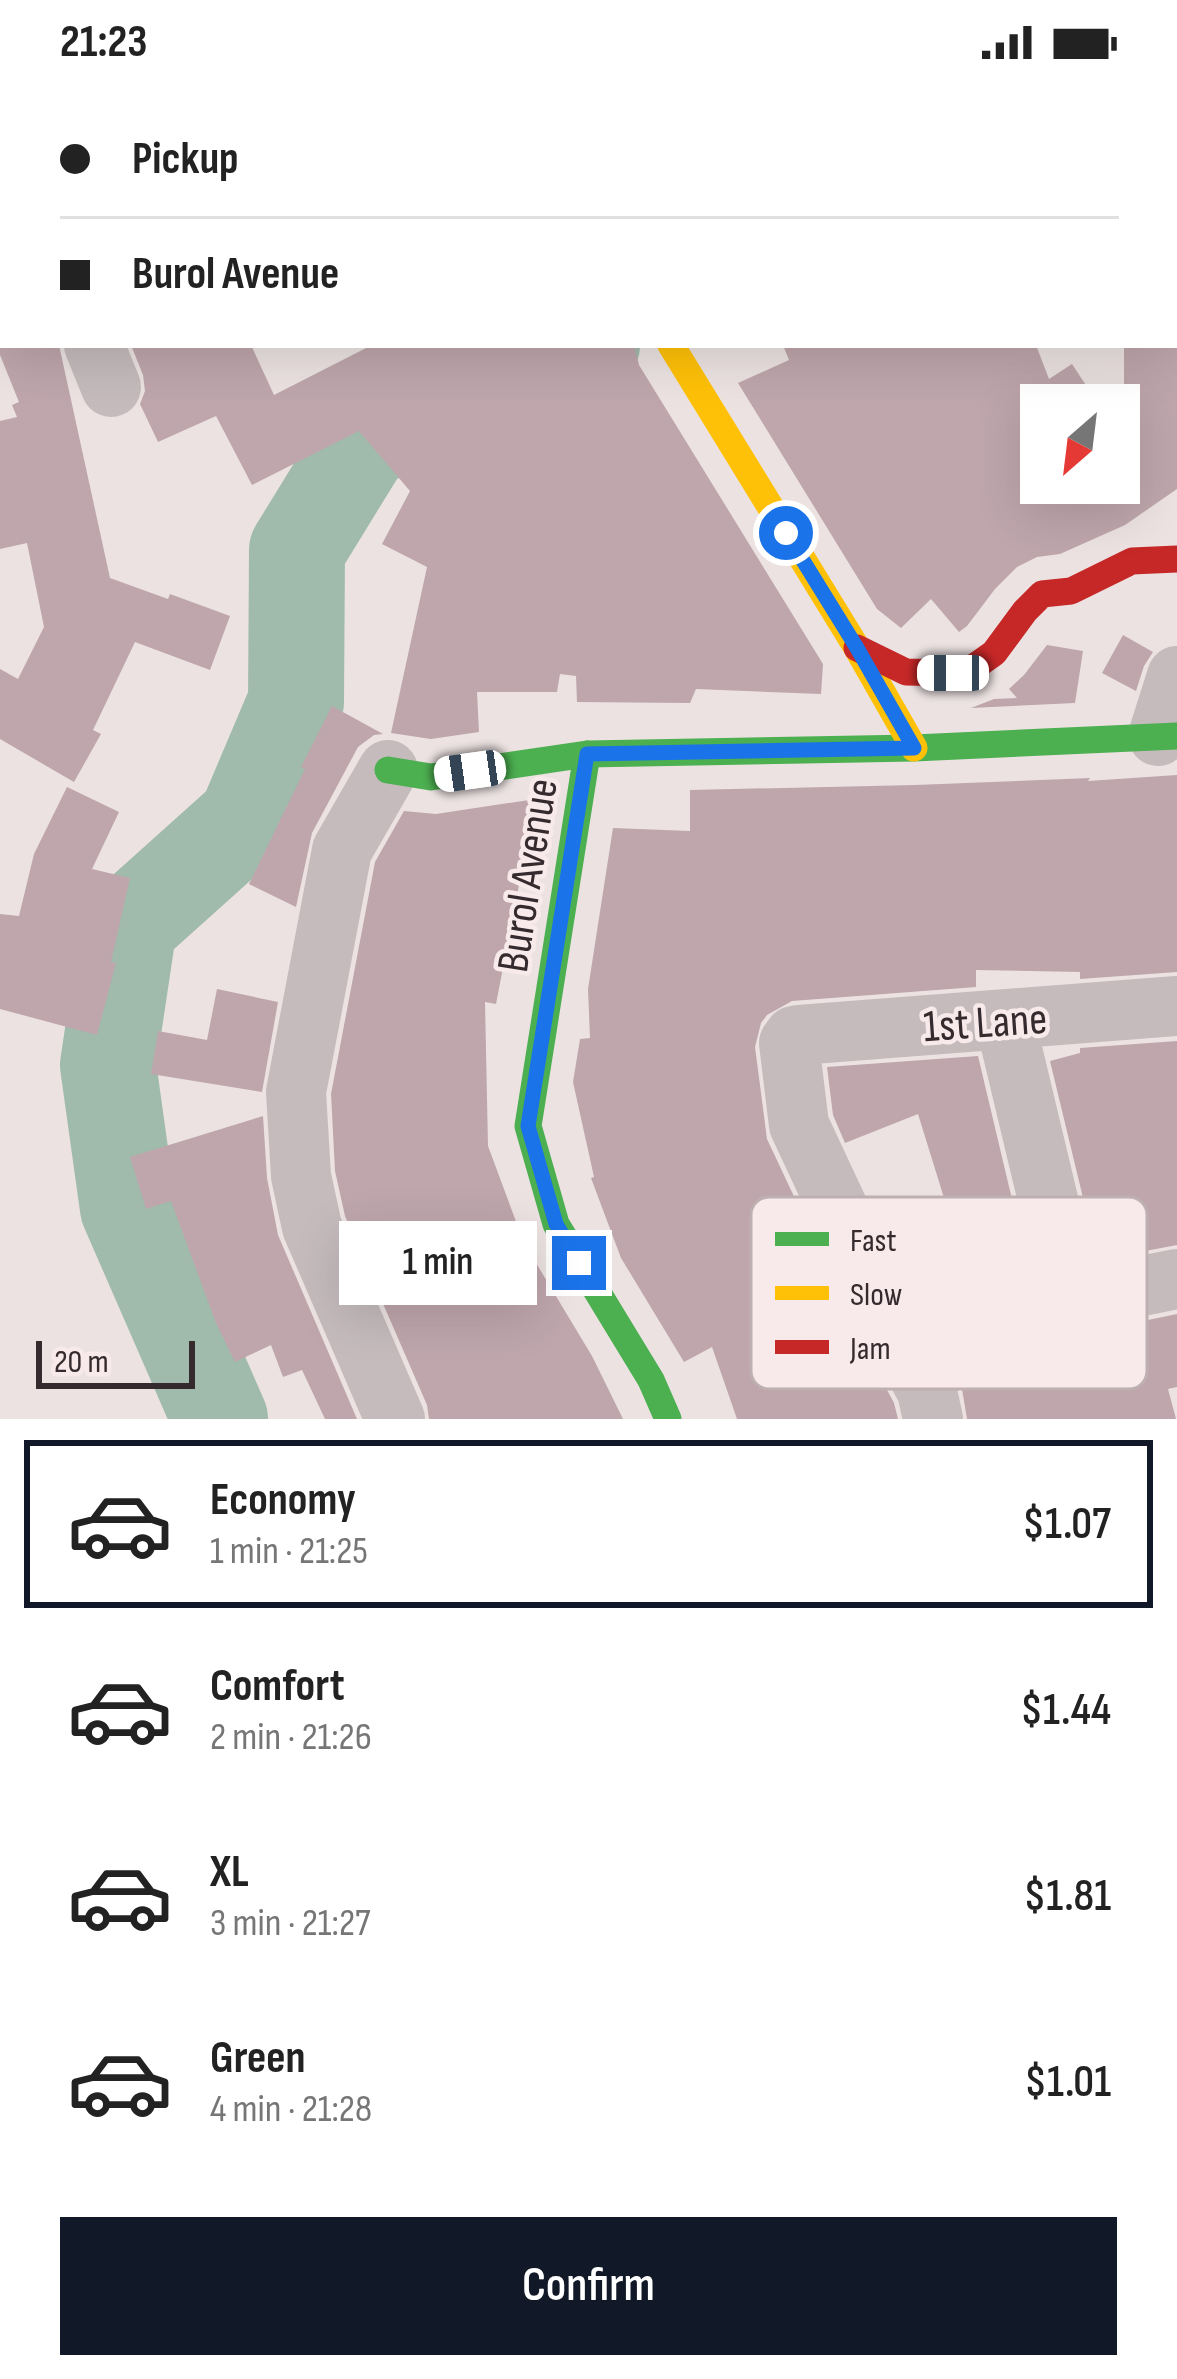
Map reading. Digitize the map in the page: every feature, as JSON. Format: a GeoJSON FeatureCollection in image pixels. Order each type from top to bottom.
{"type":"FeatureCollection","features":[{"type":"Feature","properties":{"kind":"street"},"geometry":{"type":"LineString","coordinates":[[673,348],[914,748]]}},
{"type":"Feature","properties":{"kind":"street"},"geometry":{"type":"LineString","coordinates":[[857,648],[906,672],[970,670],[994,653],[1042,594],[1071,591],[1132,561],[1177,560]]}},
{"type":"Feature","properties":{"kind":"street"},"geometry":{"type":"LineString","coordinates":[[1167,736],[1177,676]]}},
{"type":"Feature","properties":{"kind":"street","name":"Burol Avenue"},"geometry":{"type":"LineString","coordinates":[[668,1419],[651,1380],[556,1224],[528,1126],[587,754],[914,748],[1167,736]]}},
{"type":"Feature","properties":{"kind":"street"},"geometry":{"type":"LineString","coordinates":[[394,1419],[312,1227],[301,1176],[296,1092],[342,850],[388,770],[431,777],[587,754]]}},
{"type":"Feature","properties":{"kind":"street","name":"1st Lane"},"geometry":{"type":"LineString","coordinates":[[833,1197],[800,1126],[789,1043],[794,1036],[1177,1006]]}},
{"type":"Feature","properties":{"kind":"street"},"geometry":{"type":"LineString","coordinates":[[1005,1020],[1047,1197]]}},
{"type":"Feature","properties":{"kind":"street"},"geometry":{"type":"LineString","coordinates":[[1147,1285],[1177,1279]]}},
{"type":"Feature","properties":{"kind":"street"},"geometry":{"type":"LineString","coordinates":[[927,1389],[933,1419]]}},
{"type":"Feature","properties":{"kind":"building"},"geometry":{"type":"Polygon","coordinates":[[[0,348],[60,348],[110,578],[230,616],[210,670],[135,642],[93,730],[101,734],[74,782],[0,739],[0,669],[18,679],[44,627],[27,543],[0,549],[0,421],[17,417],[12,405],[19,402],[0,348]]]}},
{"type":"Feature","properties":{"kind":"building"},"geometry":{"type":"Polygon","coordinates":[[[132,348],[252,348],[274,395],[366,348],[635,348],[639,365],[823,664],[821,694],[696,689],[690,703],[577,702],[576,676],[560,674],[557,692],[477,692],[479,732],[431,739],[391,733],[427,567],[382,544],[410,491],[359,431],[252,485],[216,416],[158,442],[140,404],[145,391],[132,348]]]}},
{"type":"Feature","properties":{"kind":"building"},"geometry":{"type":"Polygon","coordinates":[[[784,348],[1037,348],[1049,379],[1072,364],[1085,384],[1020,384],[1020,504],[1140,504],[1140,384],[1124,384],[1124,348],[1177,348],[1177,489],[1125,525],[1017,567],[959,632],[931,599],[901,628],[877,609],[738,383],[789,360],[784,348]]]}},
{"type":"Feature","properties":{"kind":"building"},"geometry":{"type":"Polygon","coordinates":[[[1123,635],[1153,652],[1136,691],[1102,673],[1123,635]]]}},
{"type":"Feature","properties":{"kind":"building"},"geometry":{"type":"Polygon","coordinates":[[[1047,645],[1083,651],[1075,703],[971,708],[994,699],[1017,698],[1009,689],[1047,645]]]}},
{"type":"Feature","properties":{"kind":"building"},"geometry":{"type":"Polygon","coordinates":[[[332,706],[383,734],[358,747],[312,833],[296,907],[249,884],[332,706]]]}},
{"type":"Feature","properties":{"kind":"building"},"geometry":{"type":"Polygon","coordinates":[[[1177,775],[1177,972],[1080,979],[1080,972],[976,970],[976,987],[792,1001],[767,1015],[755,1047],[767,1139],[794,1197],[751,1197],[751,1389],[887,1389],[898,1419],[737,1419],[712,1347],[684,1362],[621,1258],[591,1178],[573,1082],[580,1039],[590,1038],[588,989],[613,828],[690,831],[690,790],[1090,778],[1088,781],[1177,775]]]}},
{"type":"Feature","properties":{"kind":"building"},"geometry":{"type":"Polygon","coordinates":[[[67,787],[119,812],[92,869],[130,878],[111,962],[116,963],[97,1035],[0,1009],[0,914],[19,916],[34,854],[67,787]]]}},
{"type":"Feature","properties":{"kind":"building"},"geometry":{"type":"Polygon","coordinates":[[[529,800],[528,838],[496,1004],[485,1002],[488,1146],[524,1243],[592,1356],[623,1419],[429,1419],[345,1216],[335,1171],[331,1094],[375,862],[404,811],[436,814],[529,800]]]}},
{"type":"Feature","properties":{"kind":"building"},"geometry":{"type":"Polygon","coordinates":[[[217,989],[278,1002],[262,1092],[151,1074],[158,1031],[207,1040],[217,989]]]}},
{"type":"Feature","properties":{"kind":"building"},"geometry":{"type":"Polygon","coordinates":[[[1177,1041],[1177,1245],[1147,1251],[1147,1197],[1083,1197],[1050,1061],[1080,1053],[1080,1048],[1177,1041]]]}},
{"type":"Feature","properties":{"kind":"building"},"geometry":{"type":"Polygon","coordinates":[[[978,1056],[1011,1197],[944,1197],[918,1114],[845,1143],[833,1115],[827,1067],[978,1056]]]}},
{"type":"Feature","properties":{"kind":"building"},"geometry":{"type":"Polygon","coordinates":[[[263,1116],[267,1178],[278,1235],[357,1419],[325,1419],[302,1370],[283,1377],[271,1345],[235,1362],[171,1201],[146,1209],[130,1157],[263,1116]]]}},
{"type":"Feature","properties":{"kind":"building"},"geometry":{"type":"Polygon","coordinates":[[[1177,1314],[1177,1387],[1168,1389],[1176,1419],[967,1419],[962,1389],[1147,1389],[1147,1320],[1177,1314]]]}},
{"type":"Feature","properties":{"kind":"waterway"},"geometry":{"type":"LineString","coordinates":[[220,1419],[128,1208],[108,1065],[129,925],[246,820],[296,702],[297,550],[364,441],[582,348]]}},
{"type":"Feature","properties":{"kind":"traffic: fast"},"geometry":{"type":"LineString","coordinates":[[388,770],[431,777],[587,754],[914,748],[1177,736]]}},
{"type":"Feature","properties":{"kind":"traffic: fast"},"geometry":{"type":"LineString","coordinates":[[587,754],[528,1126],[556,1224],[651,1380],[668,1419]]}},
{"type":"Feature","properties":{"kind":"traffic: slow"},"geometry":{"type":"LineString","coordinates":[[673,348],[914,748]]}},
{"type":"Feature","properties":{"kind":"traffic: jam"},"geometry":{"type":"LineString","coordinates":[[857,648],[906,672],[970,670],[994,653],[1042,594],[1071,591],[1132,561],[1177,559]]}},
{"type":"Feature","properties":{"kind":"route"},"geometry":{"type":"LineString","coordinates":[[579,1263],[556,1224],[528,1126],[587,754],[914,748],[786,533]]}}]}
